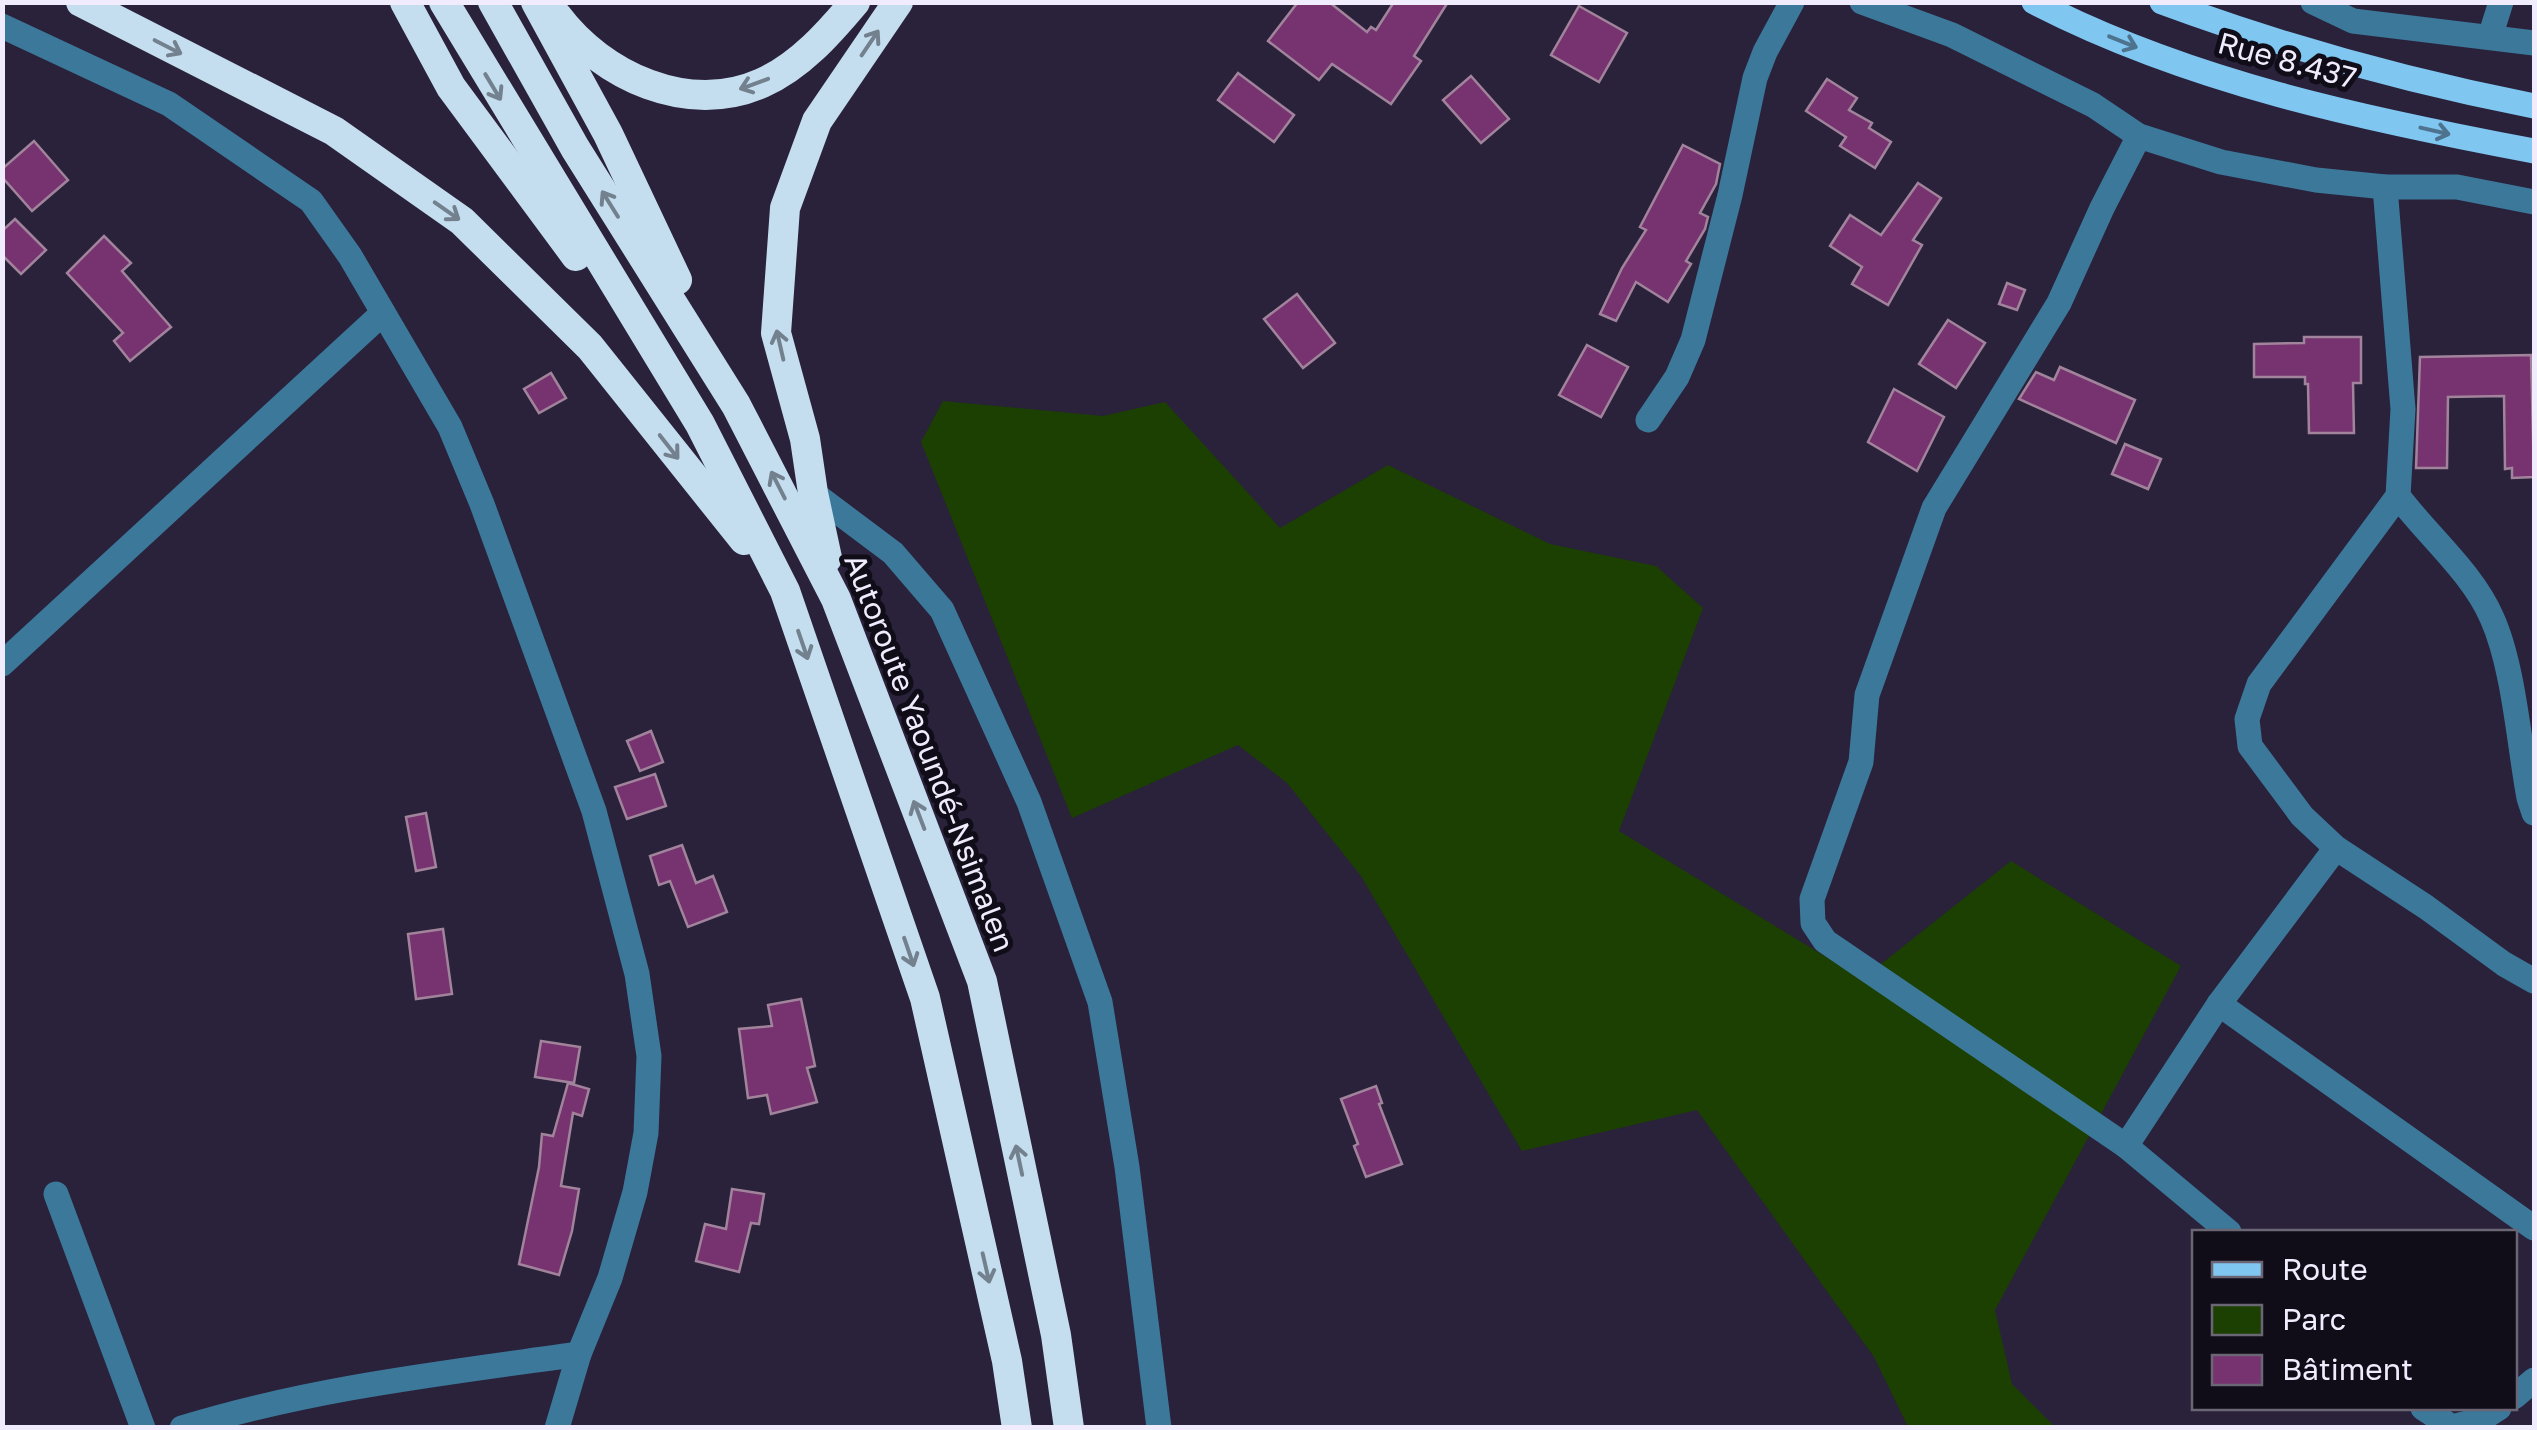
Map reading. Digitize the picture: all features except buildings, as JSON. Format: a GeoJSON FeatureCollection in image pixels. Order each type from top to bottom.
{"type":"FeatureCollection","features":[{"type":"Feature","properties":{"kind":"highway"},"geometry":{"type":"LineString","coordinates":[[81,2],[334,132],[462,221],[590,347],[784,592]]}},
{"type":"Feature","properties":{"kind":"highway"},"geometry":{"type":"LineString","coordinates":[[404,2],[451,87],[700,424]]}},
{"type":"Feature","properties":{"kind":"highway"},"geometry":{"type":"LineString","coordinates":[[444,2],[700,424],[784,592],[925,998],[1006,1361],[1017,1428]]}},
{"type":"Feature","properties":{"kind":"highway","name":"Autoroute Yaoundé-Nsimalen"},"geometry":{"type":"LineString","coordinates":[[493,2],[575,148],[736,405],[836,599],[982,982],[1056,1335],[1069,1428]]}},
{"type":"Feature","properties":{"kind":"highway"},"geometry":{"type":"LineString","coordinates":[[536,2],[608,134],[736,405]]}},
{"type":"Feature","properties":{"kind":"highway"},"geometry":{"type":"LineString","coordinates":[[546,2],[572,37],[640,83],[678,92],[722,94],[762,84],[797,62],[855,2]]}},
{"type":"Feature","properties":{"kind":"highway"},"geometry":{"type":"LineString","coordinates":[[836,599],[812,493],[806,440],[776,332],[785,208],[818,121],[898,2]]}},
{"type":"Feature","properties":{"kind":"main road","name":"Rue 8.437"},"geometry":{"type":"LineString","coordinates":[[2034,2],[2193,70],[2324,105],[2534,151]]}},
{"type":"Feature","properties":{"kind":"main road","name":"Rue 8.437"},"geometry":{"type":"LineString","coordinates":[[2162,2],[2332,59],[2534,106]]}},
{"type":"Feature","properties":{"kind":"street"},"geometry":{"type":"LineString","coordinates":[[1648,420],[1678,377],[1693,340],[1755,78],[1764,52],[1792,2]]}},
{"type":"Feature","properties":{"kind":"street"},"geometry":{"type":"LineString","coordinates":[[1862,2],[1952,35],[2093,106],[2139,136],[2221,162],[2316,180],[2385,187],[2456,187],[2534,202]]}},
{"type":"Feature","properties":{"kind":"street"},"geometry":{"type":"LineString","coordinates":[[2312,2],[2353,21],[2534,43]]}},
{"type":"Feature","properties":{"kind":"street"},"geometry":{"type":"LineString","coordinates":[[2490,37],[2501,2]]}},
{"type":"Feature","properties":{"kind":"street"},"geometry":{"type":"LineString","coordinates":[[2,26],[170,104],[311,201],[450,428],[489,522],[594,811],[638,974],[650,1056],[646,1133],[635,1192],[610,1278],[579,1354],[556,1428]]}},
{"type":"Feature","properties":{"kind":"street"},"geometry":{"type":"LineString","coordinates":[[2139,136],[2059,303],[1934,508],[1867,695],[1861,762],[1812,899],[1814,922],[1825,941],[2126,1146],[2226,1230]]}},
{"type":"Feature","properties":{"kind":"street"},"geometry":{"type":"LineString","coordinates":[[2385,187],[2403,409],[2398,496],[2259,684],[2247,719],[2250,746],[2302,816],[2336,848],[2534,982]]}},
{"type":"Feature","properties":{"kind":"street"},"geometry":{"type":"LineString","coordinates":[[2,664],[383,313]]}},
{"type":"Feature","properties":{"kind":"street"},"geometry":{"type":"LineString","coordinates":[[812,493],[893,553],[942,610],[1029,802],[1100,1002],[1127,1167],[1159,1428]]}},
{"type":"Feature","properties":{"kind":"street"},"geometry":{"type":"LineString","coordinates":[[2398,496],[2472,584],[2492,618],[2503,652],[2534,813]]}},
{"type":"Feature","properties":{"kind":"street"},"geometry":{"type":"LineString","coordinates":[[2126,1146],[2219,1004],[2336,848]]}},
{"type":"Feature","properties":{"kind":"street"},"geometry":{"type":"LineString","coordinates":[[2219,1004],[2534,1228]]}},
{"type":"Feature","properties":{"kind":"street"},"geometry":{"type":"LineString","coordinates":[[56,1194],[143,1428]]}},
{"type":"Feature","properties":{"kind":"street"},"geometry":{"type":"LineString","coordinates":[[182,1428],[246,1408],[356,1386],[579,1354]]}},
{"type":"Feature","properties":{"kind":"street"},"geometry":{"type":"LineString","coordinates":[[2426,1410],[2452,1427],[2480,1420],[2496,1410]]}},
{"type":"Feature","properties":{"kind":"green space"},"geometry":{"type":"Polygon","coordinates":[[[943,401],[1103,416],[1165,402],[1280,528],[1388,465],[1550,544],[1656,566],[1703,608],[1619,831],[1862,979],[2011,861],[2181,966],[1995,1310],[2012,1384],[2055,1427],[1908,1427],[1874,1357],[1697,1110],[1522,1151],[1361,876],[1287,783],[1238,745],[1072,818],[921,442],[943,401]]]}}]}
